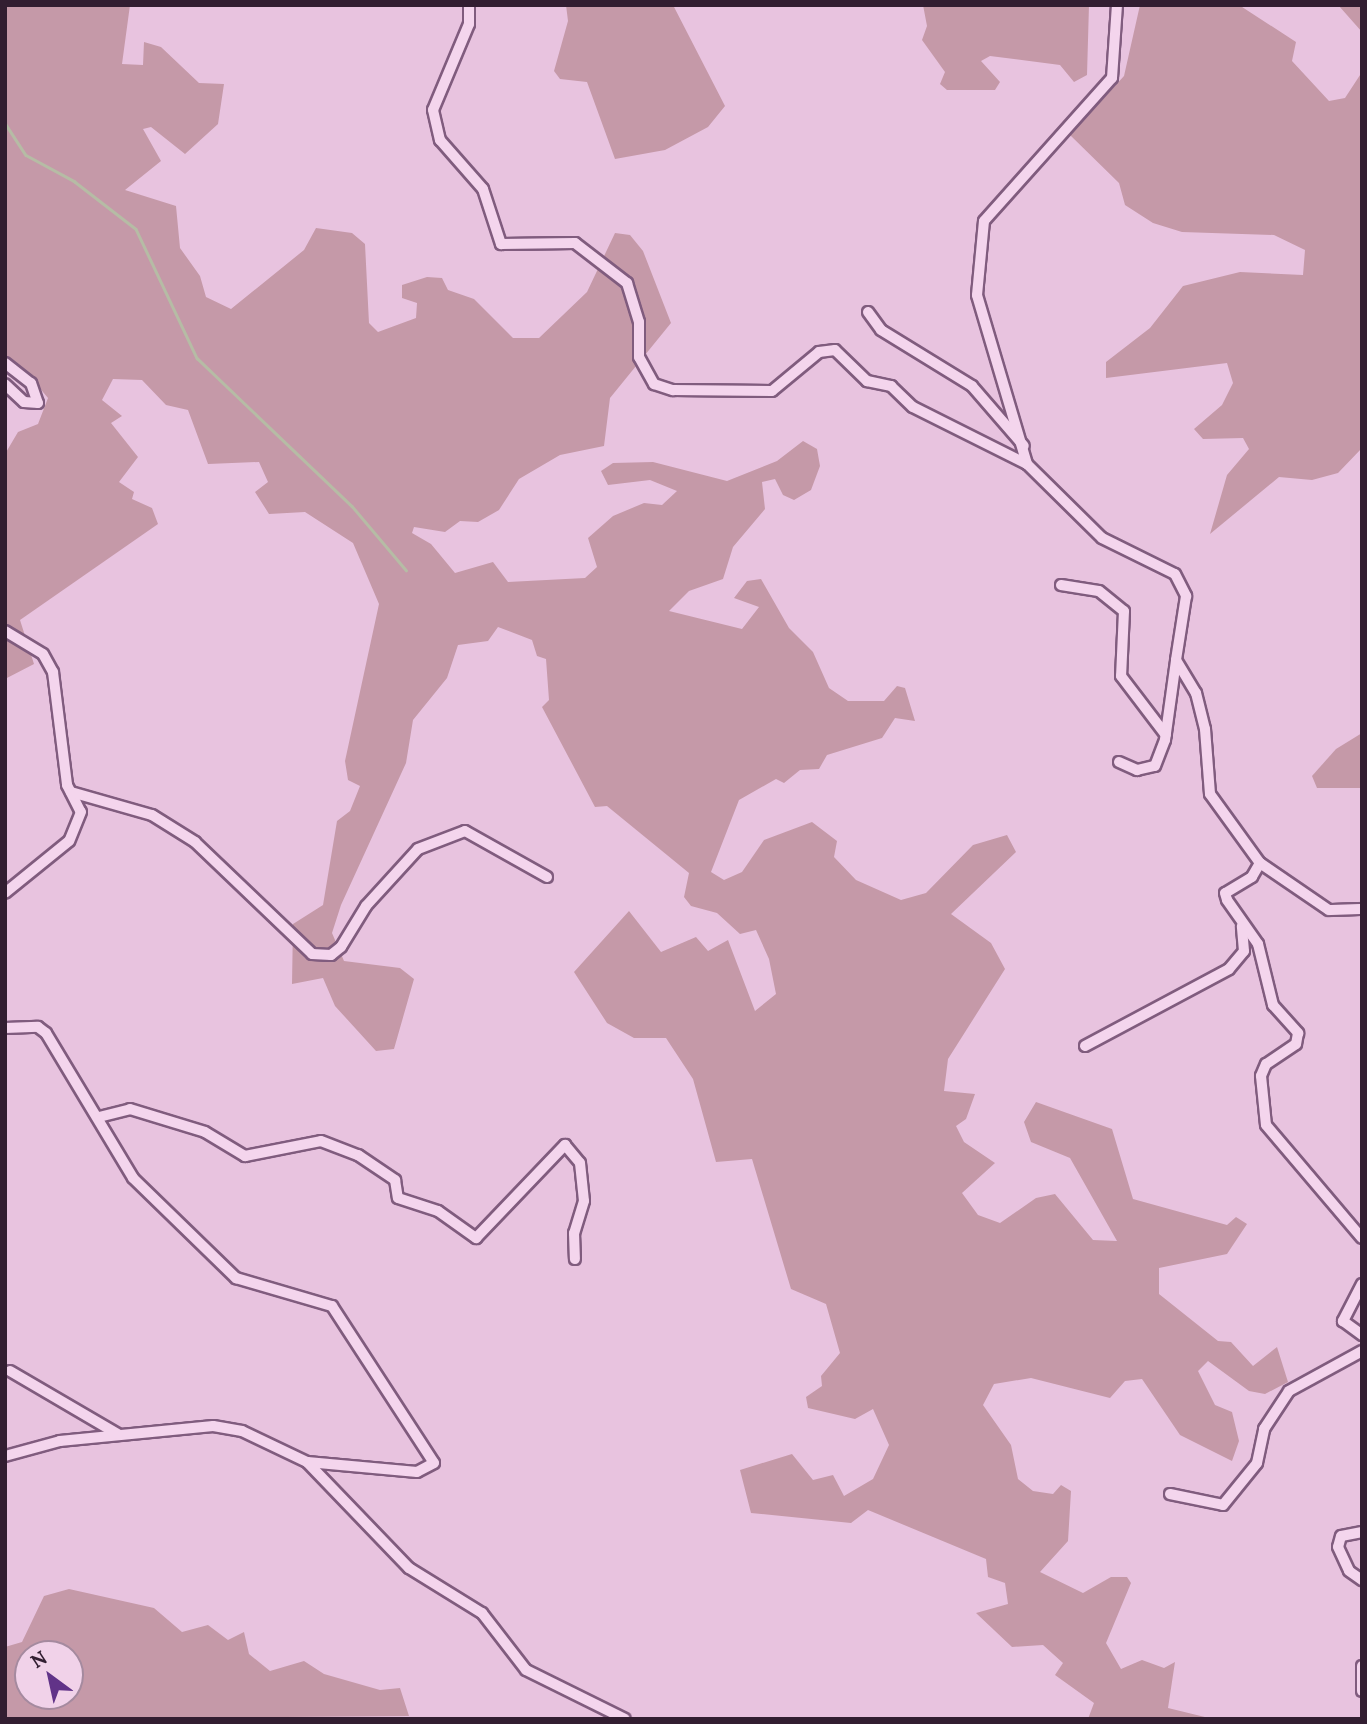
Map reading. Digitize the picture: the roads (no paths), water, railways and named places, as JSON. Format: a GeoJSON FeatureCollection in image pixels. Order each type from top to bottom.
{"type":"FeatureCollection","features":[{"type":"Feature","properties":{"kind":"street"},"geometry":{"type":"LineString","coordinates":[[469,5],[469,24],[433,110],[440,140],[483,189],[501,244],[575,243],[627,283],[639,322],[639,357],[654,384],[673,390],[772,391],[819,352],[835,350],[867,380],[891,386],[914,407],[1027,464],[1102,538],[1175,574],[1186,596],[1166,735],[1154,766],[1137,770],[1119,762]]}},
{"type":"Feature","properties":{"kind":"street"},"geometry":{"type":"LineString","coordinates":[[1027,464],[1024,446],[998,380],[977,295],[984,221],[1112,78],[1117,5]]}},
{"type":"Feature","properties":{"kind":"street"},"geometry":{"type":"LineString","coordinates":[[869,312],[881,330],[972,386],[1024,446]]}},
{"type":"Feature","properties":{"kind":"street"},"geometry":{"type":"LineString","coordinates":[[5,363],[31,383],[38,403],[24,402],[5,384]]}},
{"type":"Feature","properties":{"kind":"street"},"geometry":{"type":"LineString","coordinates":[[1061,585],[1099,591],[1124,611],[1121,676],[1166,735]]}},
{"type":"Feature","properties":{"kind":"street"},"geometry":{"type":"LineString","coordinates":[[5,631],[43,654],[54,672],[71,792],[81,812],[69,841],[5,893]]}},
{"type":"Feature","properties":{"kind":"street"},"geometry":{"type":"LineString","coordinates":[[1176,660],[1195,693],[1216,810],[1260,863],[1329,910],[1362,909]]}},
{"type":"Feature","properties":{"kind":"street"},"geometry":{"type":"LineString","coordinates":[[71,792],[152,815],[195,842],[312,954],[331,955],[341,947],[366,906],[418,849],[465,831],[547,877]]}},
{"type":"Feature","properties":{"kind":"street"},"geometry":{"type":"LineString","coordinates":[[1260,863],[1252,877],[1226,893],[1264,961],[1273,1004],[1298,1033],[1296,1044],[1266,1064],[1261,1076],[1266,1125],[1362,1238]]}},
{"type":"Feature","properties":{"kind":"street"},"geometry":{"type":"LineString","coordinates":[[1085,1046],[1229,969],[1244,951],[1241,921]]}},
{"type":"Feature","properties":{"kind":"street"},"geometry":{"type":"LineString","coordinates":[[5,1028],[38,1027],[46,1033],[146,1193],[236,1278],[332,1306],[433,1463],[417,1472],[307,1462],[242,1431],[213,1426],[125,1437],[60,1441],[5,1456]]}},
{"type":"Feature","properties":{"kind":"street"},"geometry":{"type":"LineString","coordinates":[[99,1117],[130,1109],[205,1132],[245,1156],[321,1141],[358,1155],[395,1180],[398,1198],[438,1211],[476,1238],[565,1145],[580,1163],[584,1201],[574,1233],[575,1259]]}},
{"type":"Feature","properties":{"kind":"street"},"geometry":{"type":"LineString","coordinates":[[1362,1284],[1343,1321],[1362,1335]]}},
{"type":"Feature","properties":{"kind":"street"},"geometry":{"type":"LineString","coordinates":[[1170,1494],[1223,1505],[1257,1463],[1264,1429],[1289,1391],[1362,1351]]}},
{"type":"Feature","properties":{"kind":"street"},"geometry":{"type":"LineString","coordinates":[[10,1371],[125,1437]]}},
{"type":"Feature","properties":{"kind":"street"},"geometry":{"type":"LineString","coordinates":[[307,1462],[409,1569],[482,1613],[526,1670],[625,1719]]}},
{"type":"Feature","properties":{"kind":"street"},"geometry":{"type":"LineString","coordinates":[[1362,1532],[1341,1536],[1338,1546],[1349,1571],[1362,1580]]}},
{"type":"Feature","properties":{"kind":"street"},"geometry":{"type":"LineString","coordinates":[[1362,1666],[1362,1691]]}},
{"type":"Feature","properties":{"kind":"waterway"},"geometry":{"type":"LineString","coordinates":[[5,123],[26,155],[74,181],[136,229],[197,358],[352,506],[406,570]]}}]}
